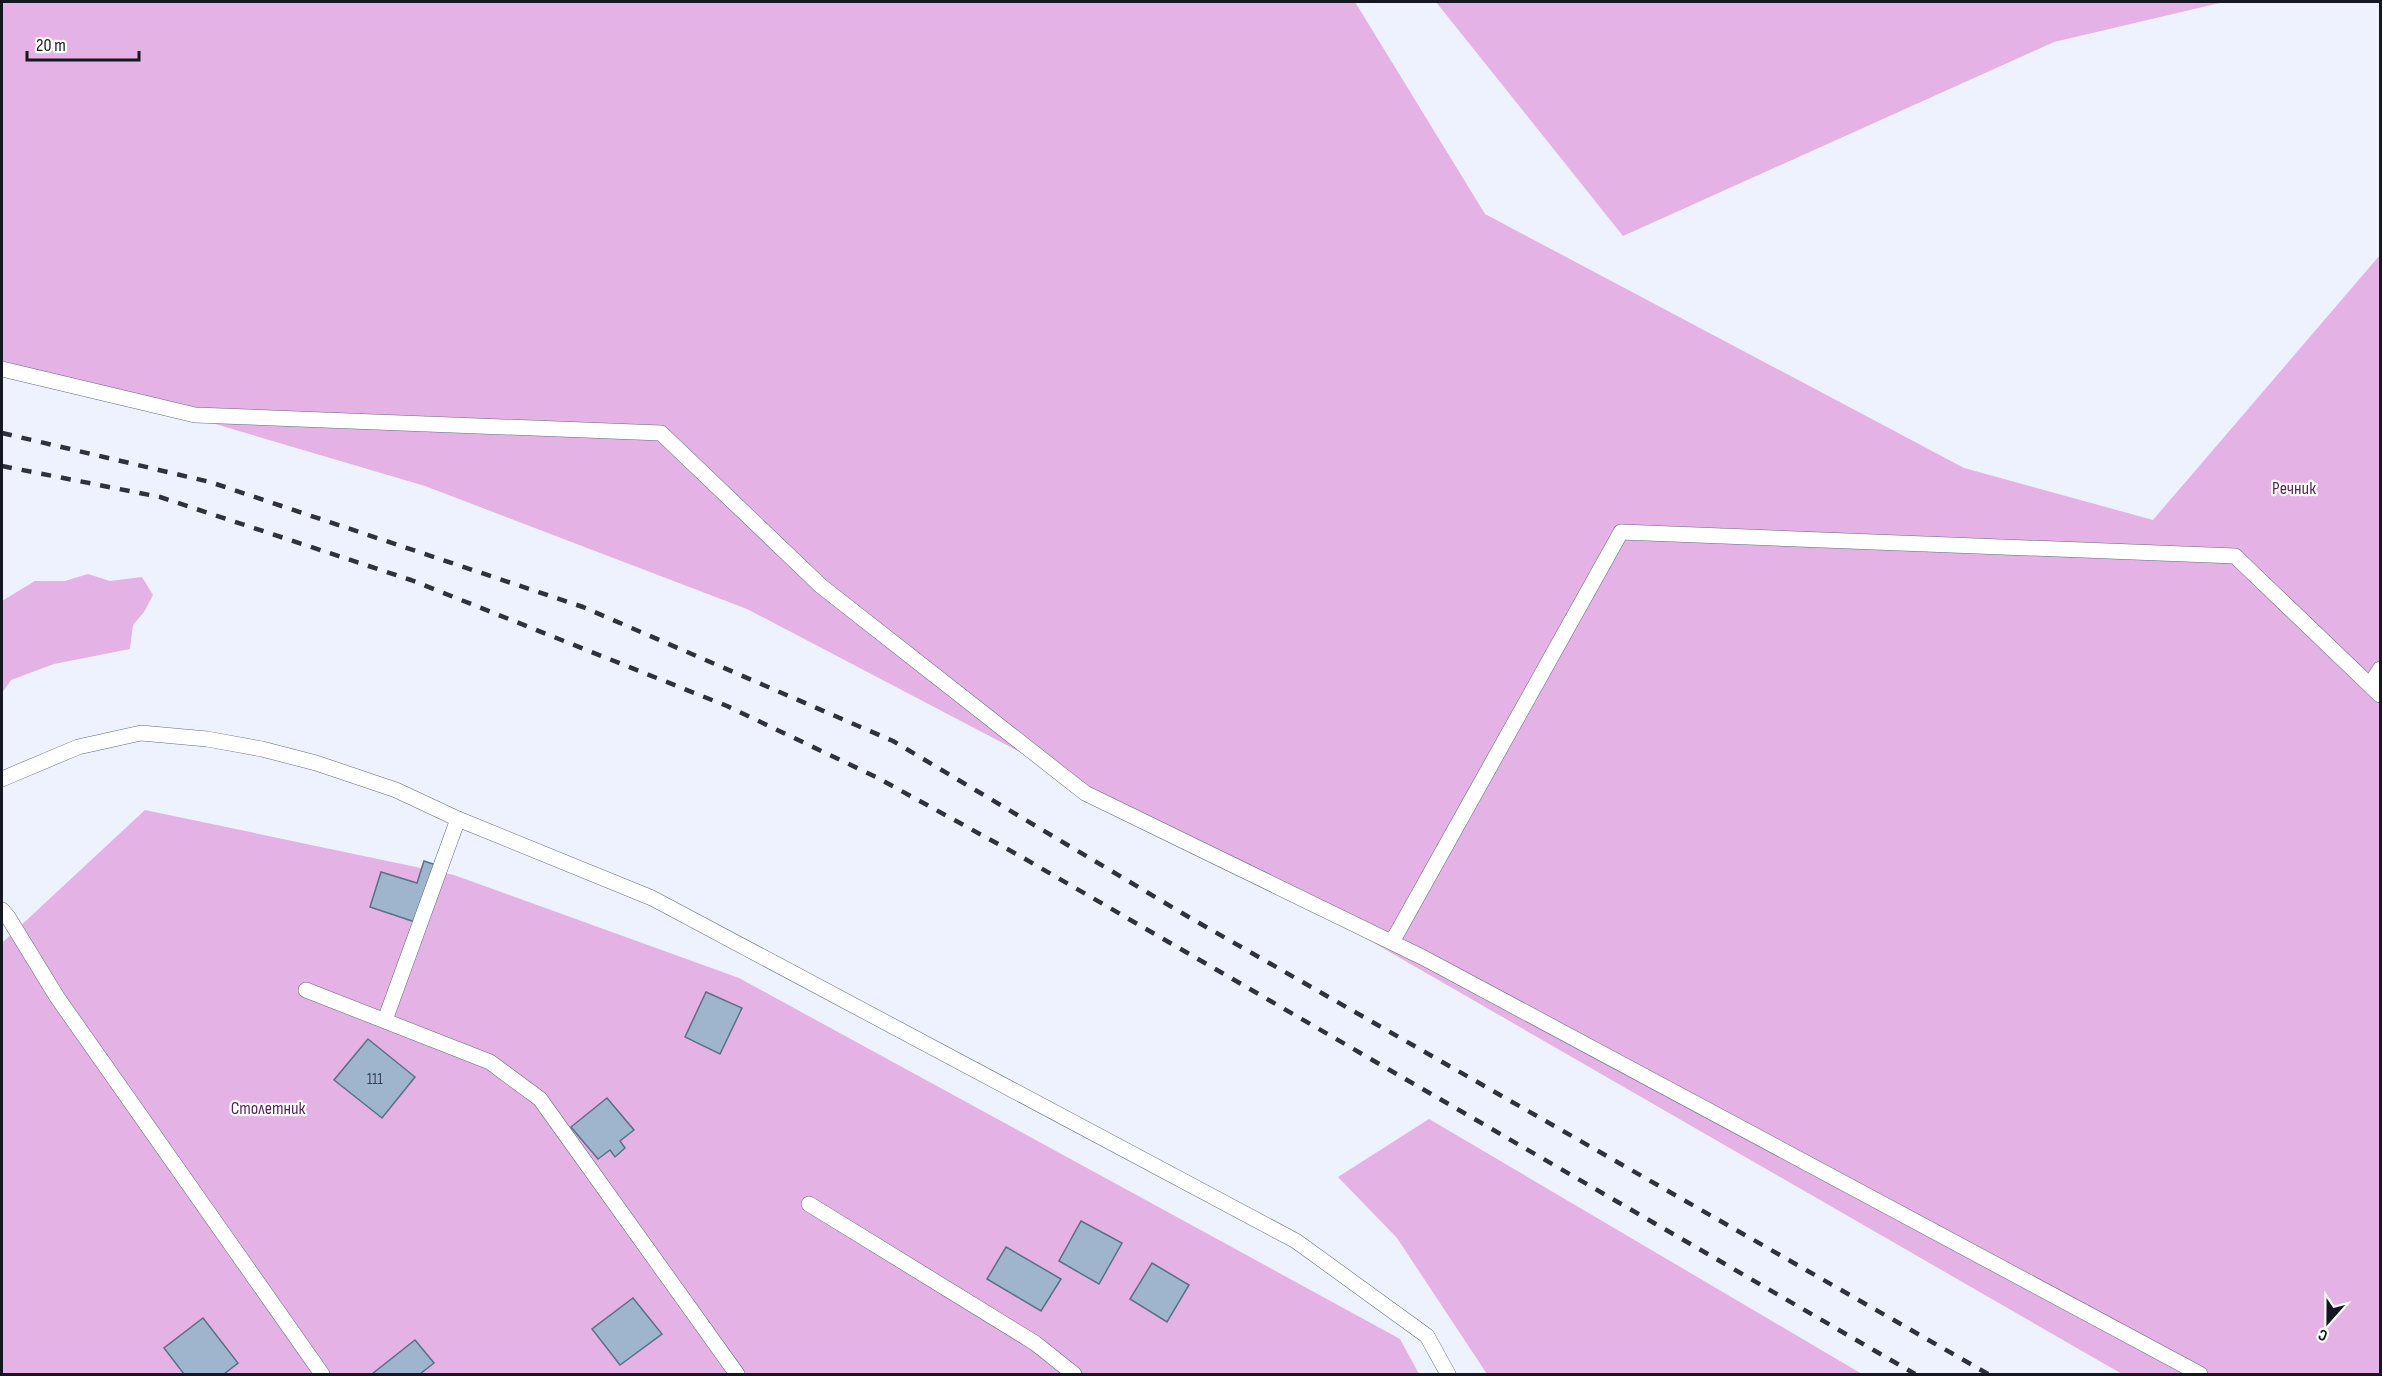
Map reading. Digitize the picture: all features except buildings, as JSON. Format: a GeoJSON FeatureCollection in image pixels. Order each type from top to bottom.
{"type":"FeatureCollection","features":[{"type":"Feature","properties":{"kind":"lane"},"geometry":{"type":"LineString","coordinates":[[2,369],[195,416],[661,433],[821,586],[1085,793],[1392,942],[2200,1374]]}},
{"type":"Feature","properties":{"kind":"lane"},"geometry":{"type":"LineString","coordinates":[[1392,942],[1621,532],[2235,556],[2375,690]]}},
{"type":"Feature","properties":{"kind":"lane"},"geometry":{"type":"LineString","coordinates":[[2375,690],[2380,669]]}},
{"type":"Feature","properties":{"kind":"lane"},"geometry":{"type":"LineString","coordinates":[[2,778],[78,747],[141,733],[240,745],[316,763],[396,790],[458,819],[652,898],[1296,1241],[1427,1336],[1448,1374]]}},
{"type":"Feature","properties":{"kind":"lane"},"geometry":{"type":"LineString","coordinates":[[385,1020],[458,819]]}},
{"type":"Feature","properties":{"kind":"lane"},"geometry":{"type":"LineString","coordinates":[[4,917],[57,997],[322,1374]]}},
{"type":"Feature","properties":{"kind":"lane"},"geometry":{"type":"LineString","coordinates":[[306,990],[490,1062],[540,1099],[737,1374]]}},
{"type":"Feature","properties":{"kind":"lane"},"geometry":{"type":"LineString","coordinates":[[809,1204],[1035,1343],[1074,1374]]}},
{"type":"Feature","properties":{"kind":"green space","name":"Речник"},"geometry":{"type":"Polygon","coordinates":[[[2,2],[1355,2],[1485,214],[1964,468],[2153,520],[2380,255],[2380,1374],[2122,1374],[1270,883],[747,609],[425,486],[2,361],[2,2]]]}},
{"type":"Feature","properties":{"kind":"green space"},"geometry":{"type":"Polygon","coordinates":[[[1436,2],[2224,2],[2054,42],[1623,236],[1436,2]]]}},
{"type":"Feature","properties":{"kind":"green space"},"geometry":{"type":"Polygon","coordinates":[[[88,574],[110,581],[142,577],[153,595],[144,612],[133,625],[130,649],[54,664],[11,680],[2,693],[2,601],[35,581],[65,581],[88,574]]]}},
{"type":"Feature","properties":{"kind":"green space","name":"Столетник"},"geometry":{"type":"Polygon","coordinates":[[[145,810],[454,875],[739,978],[1400,1339],[1419,1374],[2,1374],[2,943],[145,810]]]}},
{"type":"Feature","properties":{"kind":"green space"},"geometry":{"type":"Polygon","coordinates":[[[1429,1119],[1862,1374],[1487,1374],[1397,1238],[1338,1177],[1429,1119]]]}},
{"type":"Feature","properties":{"kind":"railway"},"geometry":{"type":"LineString","coordinates":[[2,433],[210,482],[583,607],[893,741],[1187,916],[1988,1374]]}},
{"type":"Feature","properties":{"kind":"railway"},"geometry":{"type":"LineString","coordinates":[[2,466],[160,497],[411,580],[727,706],[876,777],[1020,856],[1915,1374]]}}]}
